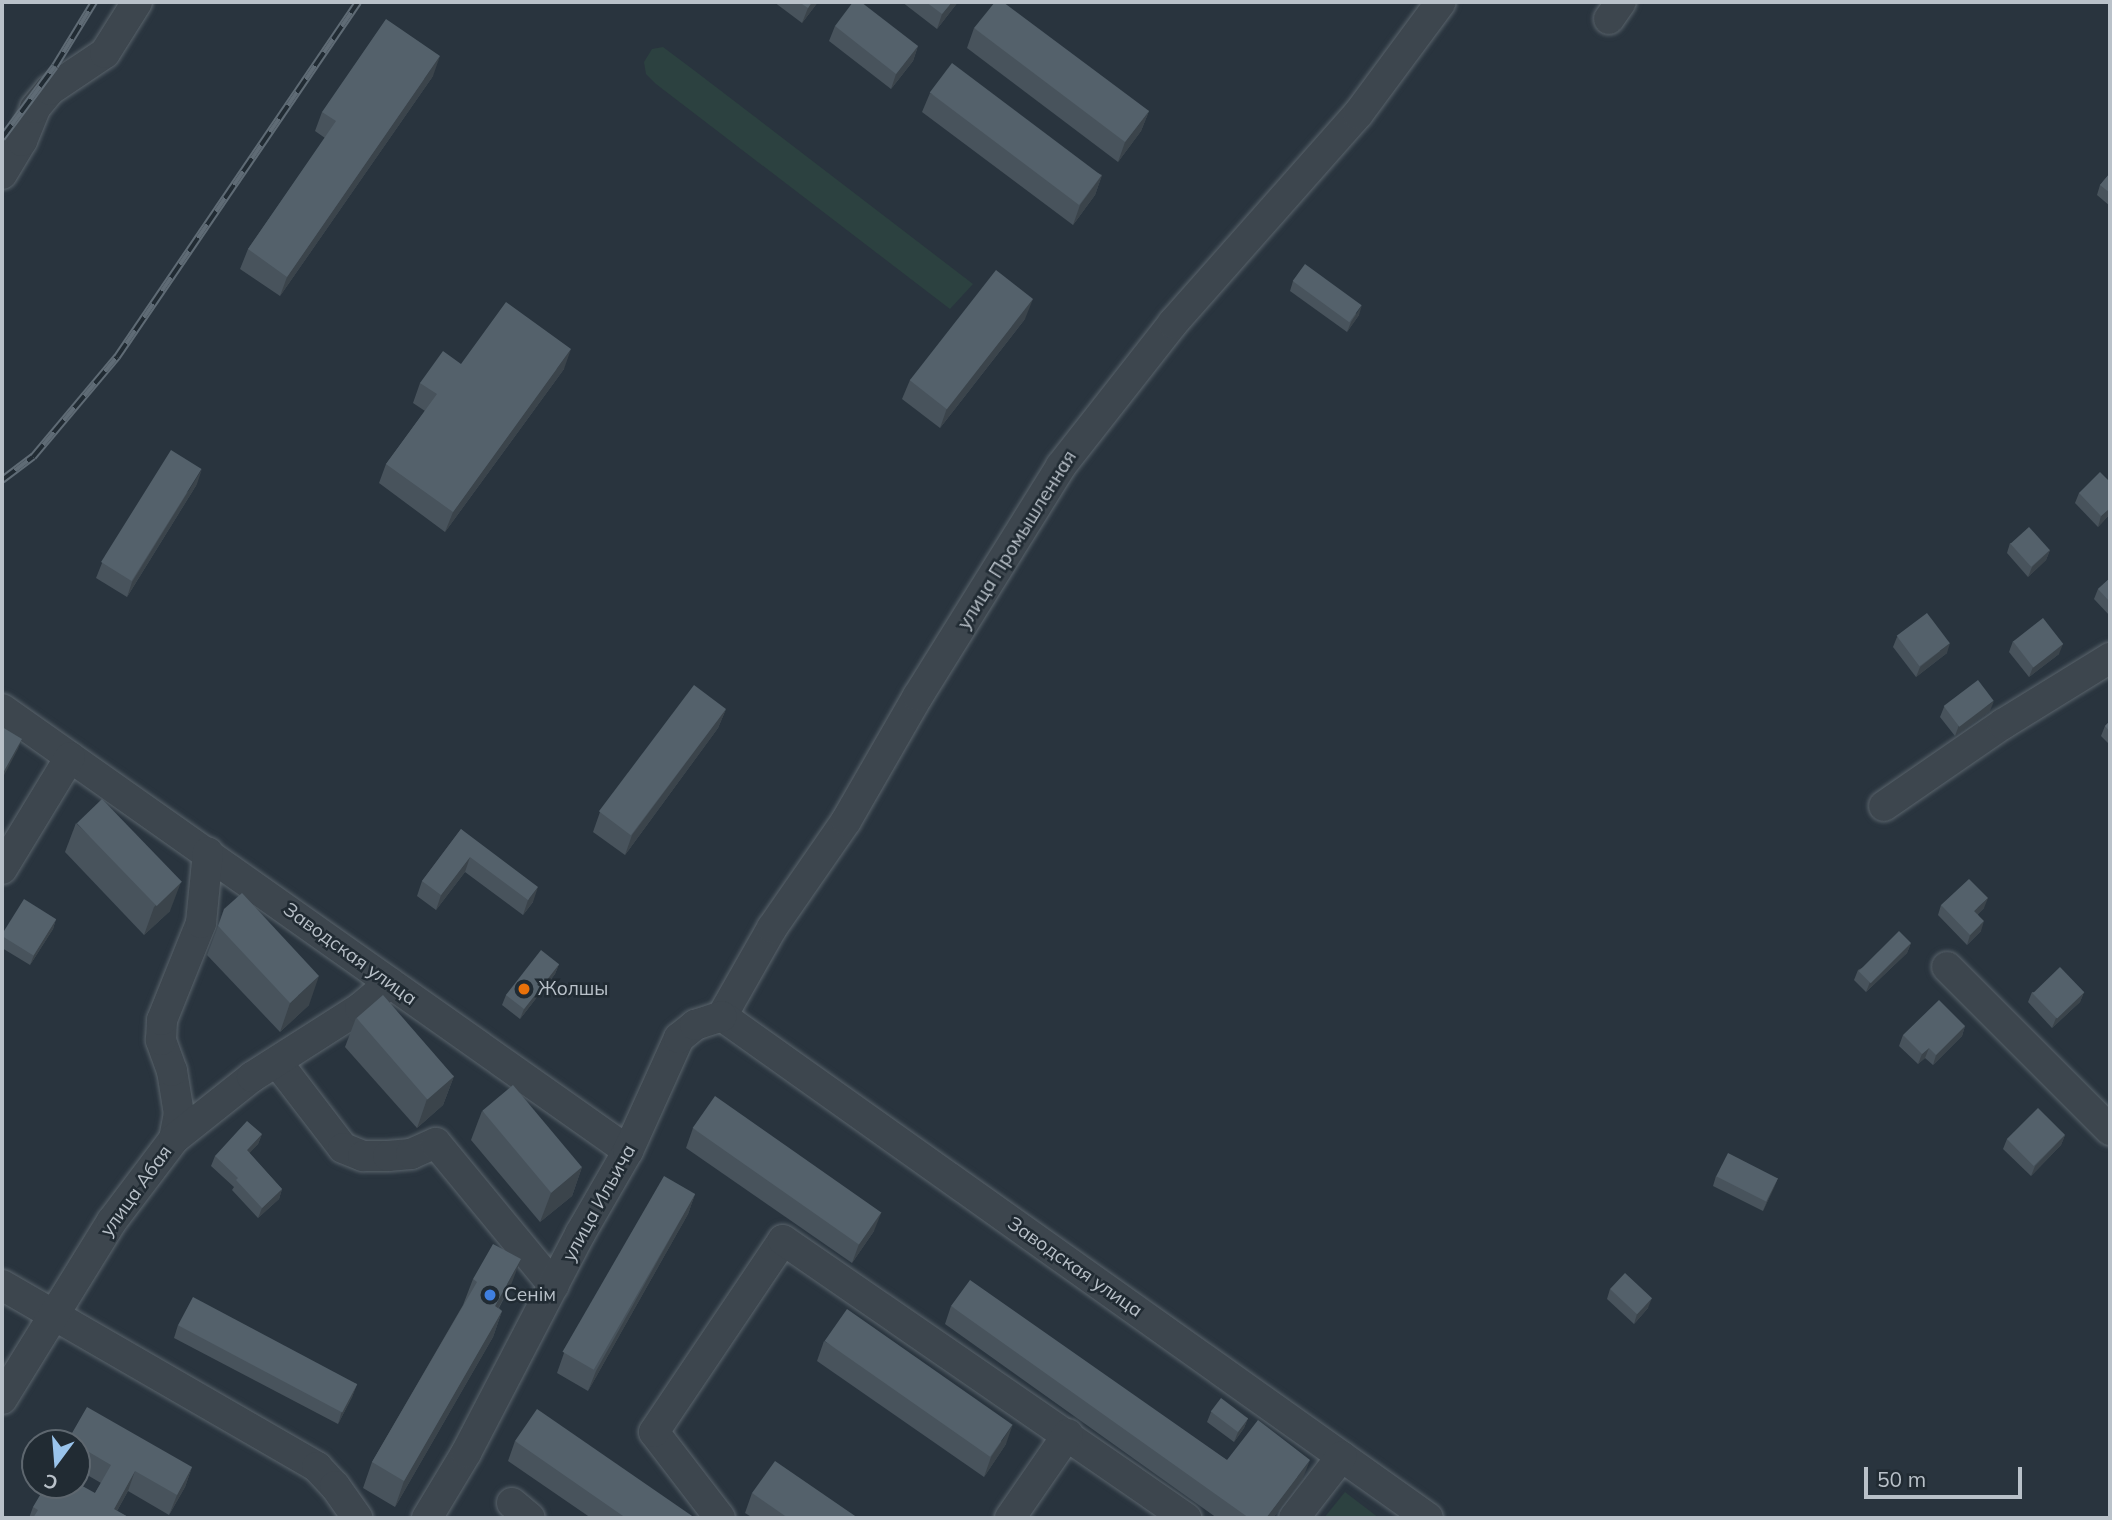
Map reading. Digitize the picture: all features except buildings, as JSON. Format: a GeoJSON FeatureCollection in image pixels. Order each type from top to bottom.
{"type":"FeatureCollection","features":[{"type":"Feature","properties":{"kind":"street"},"geometry":{"type":"LineString","coordinates":[[2,174],[22,141],[35,108],[50,90],[105,53],[137,2]]}},
{"type":"Feature","properties":{"kind":"street","name":"улица Промышленная"},"geometry":{"type":"LineString","coordinates":[[722,1016],[772,928],[846,821],[918,696],[1061,466],[1173,323],[1358,114],[1441,2]]}},
{"type":"Feature","properties":{"kind":"street"},"geometry":{"type":"LineString","coordinates":[[1884,806],[2003,724],[2110,657]]}},
{"type":"Feature","properties":{"kind":"street","name":"Заводская улица"},"geometry":{"type":"LineString","coordinates":[[2,709],[208,852],[628,1152]]}},
{"type":"Feature","properties":{"kind":"street"},"geometry":{"type":"LineString","coordinates":[[2,869],[71,757]]}},
{"type":"Feature","properties":{"kind":"street"},"geometry":{"type":"LineString","coordinates":[[174,1139],[179,1114],[172,1071],[161,1040],[162,1020],[201,923],[208,852]]}},
{"type":"Feature","properties":{"kind":"street"},"geometry":{"type":"LineString","coordinates":[[1947,967],[2110,1130]]}},
{"type":"Feature","properties":{"kind":"street","name":"улица Абая"},"geometry":{"type":"LineString","coordinates":[[2,1399],[111,1221],[174,1139],[277,1062],[359,1008],[390,983]]}},
{"type":"Feature","properties":{"kind":"street","name":"улица Ильича"},"geometry":{"type":"LineString","coordinates":[[427,1518],[466,1452],[628,1152],[679,1038],[695,1025],[722,1016]]}},
{"type":"Feature","properties":{"kind":"street","name":"Заводская улица"},"geometry":{"type":"LineString","coordinates":[[722,1016],[1428,1518]]}},
{"type":"Feature","properties":{"kind":"street"},"geometry":{"type":"LineString","coordinates":[[277,1062],[343,1148],[363,1156],[388,1156],[411,1154],[436,1143],[554,1286]]}},
{"type":"Feature","properties":{"kind":"street"},"geometry":{"type":"LineString","coordinates":[[720,1518],[654,1432],[783,1240],[1068,1434],[1186,1518]]}},
{"type":"Feature","properties":{"kind":"street"},"geometry":{"type":"LineString","coordinates":[[2,1285],[317,1467],[335,1486],[356,1518]]}},
{"type":"Feature","properties":{"kind":"street"},"geometry":{"type":"LineString","coordinates":[[1010,1518],[1068,1434]]}},
{"type":"Feature","properties":{"kind":"street"},"geometry":{"type":"LineString","coordinates":[[1294,1518],[1342,1456]]}},
{"type":"Feature","properties":{"kind":"green space"},"geometry":{"type":"Polygon","coordinates":[[[663,47],[973,284],[950,309],[656,84],[646,74],[644,62],[652,49],[663,47]]]}},
{"type":"Feature","properties":{"kind":"green space"},"geometry":{"type":"Polygon","coordinates":[[[1345,1492],[1379,1518],[1324,1518],[1345,1492]]]}},
{"type":"Feature","properties":{"kind":"railway"},"geometry":{"type":"LineString","coordinates":[[2,138],[55,66],[94,2]]}},
{"type":"Feature","properties":{"kind":"railway"},"geometry":{"type":"LineString","coordinates":[[2,480],[33,457],[117,357],[358,2]]}},
{"type":"Feature","properties":{"kind":"place","name":"Жолшы"},"geometry":{"type":"Point","coordinates":[524,989]}},
{"type":"Feature","properties":{"kind":"place","name":"Сенiм"},"geometry":{"type":"Point","coordinates":[490,1295]}}]}
